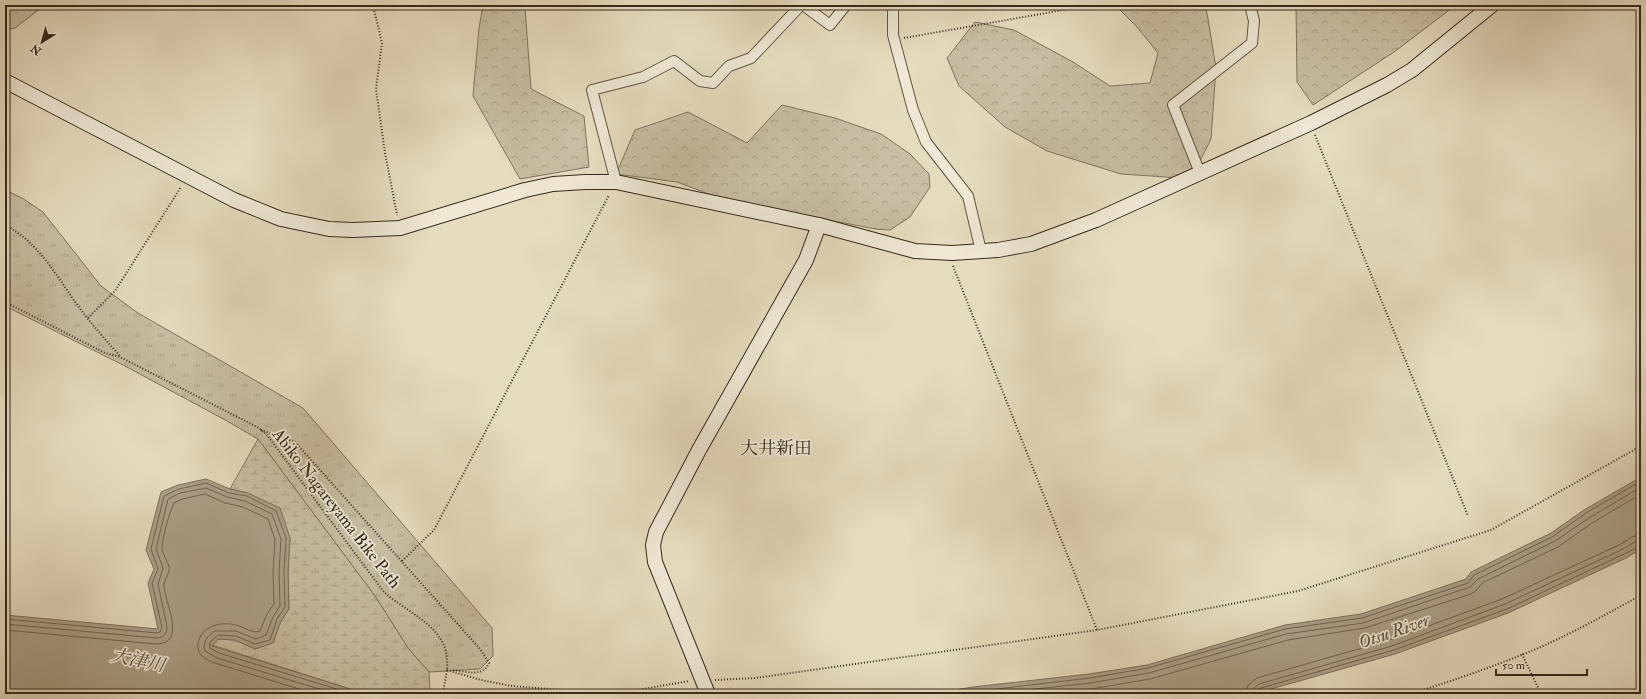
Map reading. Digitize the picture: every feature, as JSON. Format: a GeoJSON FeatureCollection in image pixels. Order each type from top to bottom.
{"type":"FeatureCollection","features":[{"type":"Feature","properties":{"kind":"street"},"geometry":{"type":"LineString","coordinates":[[616,182],[592,90],[643,77],[674,61],[700,81],[713,82],[729,66],[751,58],[802,5],[830,25],[846,5]]}},
{"type":"Feature","properties":{"kind":"street"},"geometry":{"type":"LineString","coordinates":[[892,5],[895,40],[913,110],[926,142],[968,196],[982,251]]}},
{"type":"Feature","properties":{"kind":"street"},"geometry":{"type":"LineString","coordinates":[[1200,173],[1173,105],[1252,43],[1254,21],[1250,5]]}},
{"type":"Feature","properties":{"kind":"street"},"geometry":{"type":"LineString","coordinates":[[5,81],[234,200],[281,220],[329,229],[352,230],[400,228],[532,188],[552,184],[616,182],[820,225],[915,251],[952,253],[998,250],[1031,244],[1063,233],[1096,220],[1311,123],[1387,85],[1412,70],[1492,5]]}},
{"type":"Feature","properties":{"kind":"street"},"geometry":{"type":"LineString","coordinates":[[708,694],[655,562],[653,545],[656,532],[806,260],[820,225]]}},
{"type":"Feature","properties":{"kind":"path"},"geometry":{"type":"LineString","coordinates":[[373,5],[382,43],[376,89],[384,153],[400,228]]}},
{"type":"Feature","properties":{"kind":"path"},"geometry":{"type":"LineString","coordinates":[[895,40],[1092,5]]}},
{"type":"Feature","properties":{"kind":"path"},"geometry":{"type":"LineString","coordinates":[[1311,123],[1468,516]]}},
{"type":"Feature","properties":{"kind":"path"},"geometry":{"type":"LineString","coordinates":[[88,318],[116,290],[188,176]]}},
{"type":"Feature","properties":{"kind":"path"},"geometry":{"type":"LineString","coordinates":[[402,561],[434,530],[616,182]]}},
{"type":"Feature","properties":{"kind":"path"},"geometry":{"type":"LineString","coordinates":[[5,225],[27,239],[38,250],[51,265],[88,318],[120,357]]}},
{"type":"Feature","properties":{"kind":"path"},"geometry":{"type":"LineString","coordinates":[[952,253],[952,264],[1097,630]]}},
{"type":"Feature","properties":{"kind":"path","name":"Abiko Nagareyama Bike Path"},"geometry":{"type":"LineString","coordinates":[[5,302],[105,353],[120,357],[258,428],[267,435],[383,591],[427,623],[438,633],[448,658],[443,694]]}},
{"type":"Feature","properties":{"kind":"path"},"geometry":{"type":"LineString","coordinates":[[258,428],[295,442],[480,649],[489,663],[486,669],[481,673],[447,670]]}},
{"type":"Feature","properties":{"kind":"path"},"geometry":{"type":"LineString","coordinates":[[447,670],[481,680],[512,686],[586,692],[626,692],[694,680],[755,678],[1097,630],[1298,591],[1491,530],[1641,446]]}},
{"type":"Feature","properties":{"kind":"path"},"geometry":{"type":"LineString","coordinates":[[1410,694],[1470,675],[1522,654],[1590,623],[1641,595]]}},
{"type":"Feature","properties":{"kind":"path"},"geometry":{"type":"LineString","coordinates":[[1522,654],[1541,694]]}},
{"type":"Feature","properties":{"kind":"green space"},"geometry":{"type":"Polygon","coordinates":[[[5,5],[45,5],[15,28],[5,30],[5,5]]]}},
{"type":"Feature","properties":{"kind":"green space"},"geometry":{"type":"Polygon","coordinates":[[[483,5],[527,5],[525,8],[531,89],[584,116],[589,167],[520,179],[473,96],[479,28],[483,5]]]}},
{"type":"Feature","properties":{"kind":"green space"},"geometry":{"type":"Polygon","coordinates":[[[1115,5],[1204,5],[1207,13],[1216,68],[1211,139],[1199,163],[1181,178],[1121,174],[1047,151],[1005,127],[959,86],[947,58],[975,22],[1014,30],[1073,62],[1110,86],[1150,83],[1158,53],[1137,27],[1115,5]]]}},
{"type":"Feature","properties":{"kind":"green space"},"geometry":{"type":"Polygon","coordinates":[[[1296,5],[1456,5],[1394,52],[1313,105],[1297,82],[1296,5]]]}},
{"type":"Feature","properties":{"kind":"green space"},"geometry":{"type":"Polygon","coordinates":[[[782,105],[835,118],[881,134],[910,154],[929,174],[930,187],[910,217],[890,230],[875,229],[722,199],[677,182],[616,174],[635,130],[688,112],[747,143],[782,105]]]}},
{"type":"Feature","properties":{"kind":"green space"},"geometry":{"type":"Polygon","coordinates":[[[5,190],[22,198],[43,212],[101,286],[138,313],[303,408],[492,628],[493,656],[480,669],[429,672],[408,648],[375,596],[258,439],[125,366],[5,306],[5,190]]]}},
{"type":"Feature","properties":{"kind":"green space"},"geometry":{"type":"Polygon","coordinates":[[[258,439],[375,596],[408,648],[429,672],[430,694],[366,694],[212,645],[218,639],[235,640],[255,649],[272,643],[281,621],[289,609],[288,572],[290,538],[248,493],[230,489],[258,439]]]}},
{"type":"Feature","properties":{"kind":"water","name":"Otsu River"},"geometry":{"type":"Polygon","coordinates":[[[1641,477],[1641,549],[1626,558],[1508,613],[1395,654],[1253,694],[929,694],[973,687],[1089,674],[1147,665],[1285,625],[1361,614],[1466,579],[1471,572],[1551,533],[1584,510],[1641,477]]]}},
{"type":"Feature","properties":{"kind":"water","name":"大津川"},"geometry":{"type":"Polygon","coordinates":[[[206,479],[230,489],[248,493],[280,508],[290,538],[288,572],[289,609],[281,621],[273,643],[255,649],[235,640],[218,639],[212,646],[366,694],[5,694],[5,615],[158,629],[148,583],[154,569],[146,550],[161,492],[178,485],[206,479]]]}},
{"type":"Feature","properties":{"kind":"district","name":"大井新田"},"geometry":{"type":"Point","coordinates":[776,448]}}]}
